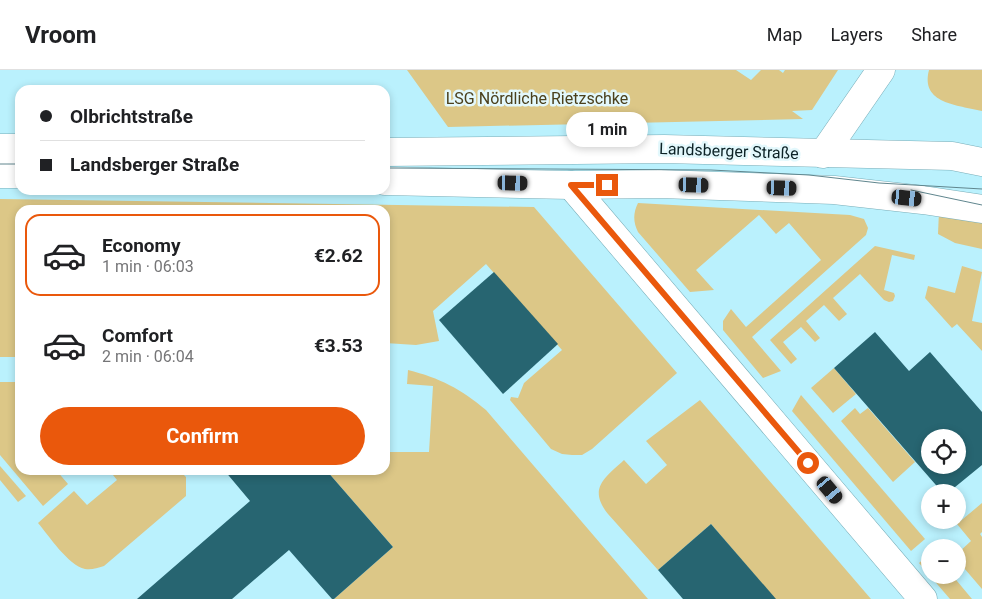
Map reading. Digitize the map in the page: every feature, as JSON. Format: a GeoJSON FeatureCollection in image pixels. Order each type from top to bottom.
{"type":"FeatureCollection","features":[{"type":"Feature","properties":{"kind":"street"},"geometry":{"type":"LineString","coordinates":[[823,154],[881,70]]}},
{"type":"Feature","properties":{"kind":"street"},"geometry":{"type":"LineString","coordinates":[[0,148],[15,148]]}},
{"type":"Feature","properties":{"kind":"street","name":"Landsberger Straße"},"geometry":{"type":"LineString","coordinates":[[390,152],[664,149],[952,156],[982,162]]}},
{"type":"Feature","properties":{"kind":"street"},"geometry":{"type":"LineString","coordinates":[[0,174],[15,174]]}},
{"type":"Feature","properties":{"kind":"street"},"geometry":{"type":"LineString","coordinates":[[390,181],[571,185],[660,184],[834,190],[982,209]]}},
{"type":"Feature","properties":{"kind":"street"},"geometry":{"type":"LineString","coordinates":[[571,185],[924,599]]}},
{"type":"Feature","properties":{"kind":"green space","name":"LSG Nördliche Rietzschke"},"geometry":{"type":"Polygon","coordinates":[[[407,70],[736,70],[751,80],[761,70],[779,70],[783,73],[785,70],[838,70],[812,110],[792,111],[803,119],[448,127],[407,70]]]}},
{"type":"Feature","properties":{"kind":"green space"},"geometry":{"type":"Polygon","coordinates":[[[929,70],[982,70],[982,111],[952,104],[935,96],[930,90],[928,81],[929,70]]]}},
{"type":"Feature","properties":{"kind":"green space"},"geometry":{"type":"Polygon","coordinates":[[[0,199],[534,207],[677,373],[592,449],[582,455],[572,455],[562,454],[551,449],[510,400],[511,397],[518,398],[524,383],[562,350],[486,264],[433,311],[439,341],[416,345],[390,343],[390,205],[15,205],[15,357],[0,357],[0,199]]]}},
{"type":"Feature","properties":{"kind":"green space"},"geometry":{"type":"Polygon","coordinates":[[[638,203],[850,215],[864,219],[868,228],[866,235],[752,337],[781,371],[763,378],[723,330],[723,321],[731,309],[746,327],[821,260],[789,223],[776,234],[759,215],[696,270],[714,290],[690,292],[638,232],[634,218],[638,203]]]}},
{"type":"Feature","properties":{"kind":"green space"},"geometry":{"type":"Polygon","coordinates":[[[939,211],[982,216],[982,249],[955,243],[938,234],[939,211]]]}},
{"type":"Feature","properties":{"kind":"green space"},"geometry":{"type":"Polygon","coordinates":[[[875,246],[915,255],[914,260],[892,255],[884,290],[894,293],[893,301],[884,300],[860,274],[833,298],[847,314],[839,321],[824,305],[806,321],[820,338],[815,342],[801,327],[783,342],[797,359],[791,364],[770,340],[875,246]]]}},
{"type":"Feature","properties":{"kind":"green space"},"geometry":{"type":"Polygon","coordinates":[[[962,266],[982,272],[972,321],[982,323],[982,351],[957,324],[952,328],[925,298],[928,286],[955,293],[962,266]]]}},
{"type":"Feature","properties":{"kind":"green space"},"geometry":{"type":"Polygon","coordinates":[[[834,368],[856,394],[833,413],[811,388],[834,368]]]}},
{"type":"Feature","properties":{"kind":"green space"},"geometry":{"type":"Polygon","coordinates":[[[408,370],[450,385],[486,410],[648,599],[334,599],[393,547],[330,475],[390,475],[390,452],[429,452],[433,386],[407,384],[408,370]]]}},
{"type":"Feature","properties":{"kind":"green space"},"geometry":{"type":"Polygon","coordinates":[[[0,382],[15,382],[15,473],[0,455],[0,382]]]}},
{"type":"Feature","properties":{"kind":"green space"},"geometry":{"type":"Polygon","coordinates":[[[801,395],[925,539],[921,539],[921,542],[911,551],[792,411],[801,395]]]}},
{"type":"Feature","properties":{"kind":"green space"},"geometry":{"type":"Polygon","coordinates":[[[700,400],[871,599],[775,599],[711,524],[658,570],[608,514],[599,497],[599,490],[605,478],[624,460],[646,484],[667,465],[646,441],[700,400]]]}},
{"type":"Feature","properties":{"kind":"green space"},"geometry":{"type":"Polygon","coordinates":[[[855,408],[860,414],[868,408],[915,462],[893,482],[841,421],[855,408]]]}},
{"type":"Feature","properties":{"kind":"green space"},"geometry":{"type":"Polygon","coordinates":[[[0,466],[26,496],[18,502],[0,480],[0,466]]]}},
{"type":"Feature","properties":{"kind":"green space"},"geometry":{"type":"Polygon","coordinates":[[[17,475],[60,475],[68,484],[43,506],[17,475]]]}},
{"type":"Feature","properties":{"kind":"green space"},"geometry":{"type":"Polygon","coordinates":[[[113,475],[184,475],[186,477],[186,496],[104,566],[85,569],[72,562],[38,523],[74,491],[87,505],[117,480],[113,475]]]}},
{"type":"Feature","properties":{"kind":"green space"},"geometry":{"type":"Polygon","coordinates":[[[982,503],[982,532],[980,534],[982,537],[982,589],[966,570],[966,546],[971,541],[961,529],[966,529],[966,516],[982,503]]]}},
{"type":"Feature","properties":{"kind":"green space"},"geometry":{"type":"Polygon","coordinates":[[[937,584],[960,584],[972,599],[950,599],[937,584]]]}},
{"type":"Feature","properties":{"kind":"building"},"geometry":{"type":"Polygon","coordinates":[[[494,272],[558,344],[503,394],[439,320],[494,272]]]}},
{"type":"Feature","properties":{"kind":"building"},"geometry":{"type":"Polygon","coordinates":[[[875,332],[909,371],[930,352],[982,412],[982,465],[959,484],[935,484],[926,474],[966,474],[966,429],[921,429],[921,468],[834,368],[875,332]]]}},
{"type":"Feature","properties":{"kind":"building"},"geometry":{"type":"Polygon","coordinates":[[[228,475],[330,475],[393,547],[334,599],[289,550],[232,599],[137,599],[250,501],[228,475]]]}},
{"type":"Feature","properties":{"kind":"building"},"geometry":{"type":"Polygon","coordinates":[[[711,524],[776,599],[683,599],[658,570],[711,524]]]}},
{"type":"Feature","properties":{"kind":"tram line"},"geometry":{"type":"LineString","coordinates":[[0,164],[15,164]]}},
{"type":"Feature","properties":{"kind":"tram line"},"geometry":{"type":"LineString","coordinates":[[390,168],[711,170],[809,175],[879,183],[982,189]]}},
{"type":"Feature","properties":{"kind":"tram line"},"geometry":{"type":"LineString","coordinates":[[911,190],[982,205]]}},
{"type":"Feature","properties":{"kind":"route"},"geometry":{"type":"LineString","coordinates":[[607,185],[571,185],[808,463]]}}]}
